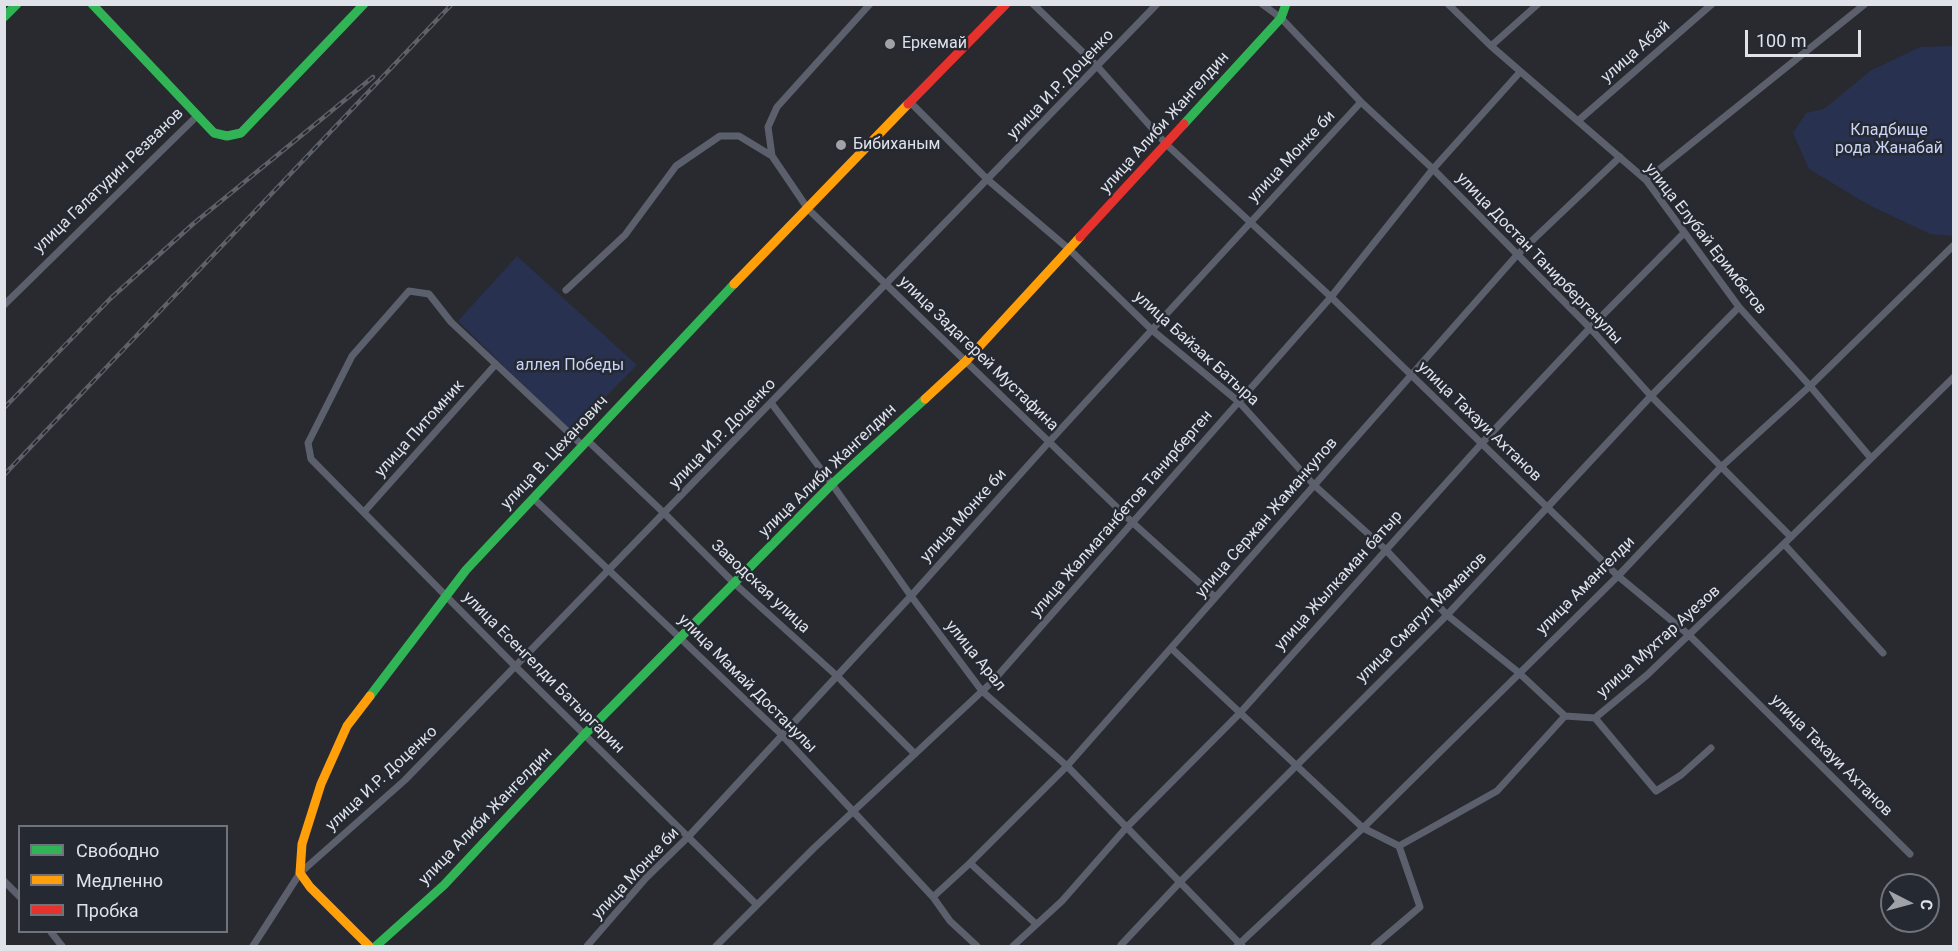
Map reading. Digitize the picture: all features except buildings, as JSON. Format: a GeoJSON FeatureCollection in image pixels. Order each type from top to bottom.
{"type":"FeatureCollection","features":[{"type":"Feature","properties":{"kind":"street"},"geometry":{"type":"LineString","coordinates":[[4,17],[17,4]]}},
{"type":"Feature","properties":{"kind":"street"},"geometry":{"type":"LineString","coordinates":[[92,4],[198,115]]}},
{"type":"Feature","properties":{"kind":"street","name":"улица Галатудин Резванов"},"geometry":{"type":"LineString","coordinates":[[4,305],[198,115],[214,133],[227,136],[241,133],[364,4]]}},
{"type":"Feature","properties":{"kind":"street","name":"улица Задагерей Мустафина"},"geometry":{"type":"LineString","coordinates":[[870,4],[777,107],[768,127],[772,156],[808,208],[1132,522],[1215,597]]}},
{"type":"Feature","properties":{"kind":"street","name":"улица В. Цеханович"},"geometry":{"type":"LineString","coordinates":[[300,873],[302,844],[308,824],[321,784],[347,726],[466,570],[718,300],[1006,4]]}},
{"type":"Feature","properties":{"kind":"street","name":"улица Тахауи Ахтанов"},"geometry":{"type":"LineString","coordinates":[[1033,4],[1097,66],[1166,144],[1331,297],[1618,576],[1689,635],[1910,854]]}},
{"type":"Feature","properties":{"kind":"street","name":"улица И.Р. Доценко"},"geometry":{"type":"LineString","coordinates":[[253,946],[300,873],[405,780],[1157,4]]}},
{"type":"Feature","properties":{"kind":"street","name":"улица Достан Танирбергенулы"},"geometry":{"type":"LineString","coordinates":[[1262,4],[1281,18],[1361,102],[1433,169],[1791,537]]}},
{"type":"Feature","properties":{"kind":"street","name":"улица Алиби Жангелдин"},"geometry":{"type":"LineString","coordinates":[[376,946],[444,885],[584,735],[832,484],[966,361],[1281,18],[1286,4]]}},
{"type":"Feature","properties":{"kind":"street","name":"улица Елубай Еримбетов"},"geometry":{"type":"LineString","coordinates":[[1448,4],[1520,72],[1579,120],[1646,180],[1739,307],[1810,386],[1870,458]]}},
{"type":"Feature","properties":{"kind":"street"},"geometry":{"type":"LineString","coordinates":[[1491,46],[1538,4]]}},
{"type":"Feature","properties":{"kind":"street","name":"улица Абай"},"geometry":{"type":"LineString","coordinates":[[1579,120],[1712,4]]}},
{"type":"Feature","properties":{"kind":"street"},"geometry":{"type":"LineString","coordinates":[[1646,180],[1865,4]]}},
{"type":"Feature","properties":{"kind":"street","name":"улица Жалмаганбетов Танирберген"},"geometry":{"type":"LineString","coordinates":[[716,946],[852,812],[982,691],[1331,297],[1433,169],[1520,72]]}},
{"type":"Feature","properties":{"kind":"street","name":"улица Монке би"},"geometry":{"type":"LineString","coordinates":[[587,946],[646,878],[688,837],[911,596],[1361,102]]}},
{"type":"Feature","properties":{"kind":"street","name":"улица Байзак Батыра"},"geometry":{"type":"LineString","coordinates":[[911,103],[988,180],[1070,250],[1152,330],[1239,402],[1314,484],[1384,549],[1447,615],[1518,672],[1565,716]]}},
{"type":"Feature","properties":{"kind":"street"},"geometry":{"type":"LineString","coordinates":[[566,290],[626,235],[676,165],[720,136],[739,136],[772,156]]}},
{"type":"Feature","properties":{"kind":"street","name":"улица Сержан Жаманкулов"},"geometry":{"type":"LineString","coordinates":[[933,897],[970,864],[1067,766],[1517,255],[1620,157]]}},
{"type":"Feature","properties":{"kind":"street","name":"улица Жылкаман батыр"},"geometry":{"type":"LineString","coordinates":[[1013,946],[1062,901],[1126,828],[1239,714],[1384,549],[1482,443],[1590,328],[1684,233]]}},
{"type":"Feature","properties":{"kind":"street","name":"улица Амангелди"},"geometry":{"type":"LineString","coordinates":[[1240,946],[1618,576],[1721,466],[1810,386],[1953,245]]}},
{"type":"Feature","properties":{"kind":"street","name":"Заводская улица"},"geometry":{"type":"LineString","coordinates":[[311,459],[308,443],[352,356],[409,291],[429,294],[451,322],[665,514],[734,584],[837,675],[915,754]]}},
{"type":"Feature","properties":{"kind":"street","name":"улица Смагул Маманов"},"geometry":{"type":"LineString","coordinates":[[1121,945],[1295,765],[1447,615],[1652,396],[1739,307]]}},
{"type":"Feature","properties":{"kind":"street","name":"улица Питомник"},"geometry":{"type":"LineString","coordinates":[[364,512],[496,364]]}},
{"type":"Feature","properties":{"kind":"street","name":"улица Мухтар Ауезов"},"geometry":{"type":"LineString","coordinates":[[1565,716],[1595,718],[1647,675],[1785,544],[1953,377]]}},
{"type":"Feature","properties":{"kind":"street","name":"улица Арал"},"geometry":{"type":"LineString","coordinates":[[771,404],[982,691],[1067,766],[1240,946]]}},
{"type":"Feature","properties":{"kind":"street","name":"улица Есенгелди Батыргарин"},"geometry":{"type":"LineString","coordinates":[[311,459],[516,667],[757,905]]}},
{"type":"Feature","properties":{"kind":"street","name":"улица Мамай Достанулы"},"geometry":{"type":"LineString","coordinates":[[533,498],[782,735],[933,897]]}},
{"type":"Feature","properties":{"kind":"street"},"geometry":{"type":"LineString","coordinates":[[1785,544],[1883,653]]}},
{"type":"Feature","properties":{"kind":"street"},"geometry":{"type":"LineString","coordinates":[[1171,648],[1363,828],[1399,846],[1420,907],[1374,946]]}},
{"type":"Feature","properties":{"kind":"street"},"geometry":{"type":"LineString","coordinates":[[1399,846],[1497,791],[1565,716]]}},
{"type":"Feature","properties":{"kind":"street"},"geometry":{"type":"LineString","coordinates":[[1595,718],[1656,791],[1681,775],[1711,748]]}},
{"type":"Feature","properties":{"kind":"street"},"geometry":{"type":"LineString","coordinates":[[970,864],[1036,924]]}},
{"type":"Feature","properties":{"kind":"street"},"geometry":{"type":"LineString","coordinates":[[300,873],[310,887],[369,946]]}},
{"type":"Feature","properties":{"kind":"street"},"geometry":{"type":"LineString","coordinates":[[4,881],[18,895]]}},
{"type":"Feature","properties":{"kind":"street"},"geometry":{"type":"LineString","coordinates":[[933,897],[950,921],[977,946]]}},
{"type":"Feature","properties":{"kind":"street"},"geometry":{"type":"LineString","coordinates":[[52,933],[62,946]]}},
{"type":"Feature","properties":{"kind":"green space","name":"Кладбище рода Жанабай"},"geometry":{"type":"Polygon","coordinates":[[[1954,46],[1953,236],[1930,234],[1867,204],[1809,169],[1793,133],[1806,113],[1824,109],[1870,71],[1920,47],[1954,46]]]}},
{"type":"Feature","properties":{"kind":"green space","name":"аллея Победы"},"geometry":{"type":"Polygon","coordinates":[[[517,256],[637,365],[571,432],[458,321],[517,256]]]}},
{"type":"Feature","properties":{"kind":"railway"},"geometry":{"type":"LineString","coordinates":[[4,475],[452,4]]}},
{"type":"Feature","properties":{"kind":"railway"},"geometry":{"type":"LineString","coordinates":[[4,408],[111,298],[193,224],[373,77]]}},
{"type":"Feature","properties":{"kind":"traffic: fast"},"geometry":{"type":"LineString","coordinates":[[4,17],[17,4]]}},
{"type":"Feature","properties":{"kind":"traffic: fast"},"geometry":{"type":"LineString","coordinates":[[92,4],[214,133],[227,136],[241,133],[364,4]]}},
{"type":"Feature","properties":{"kind":"traffic: fast"},"geometry":{"type":"LineString","coordinates":[[1184,124],[1281,18],[1286,4]]}},
{"type":"Feature","properties":{"kind":"traffic: fast"},"geometry":{"type":"LineString","coordinates":[[370,696],[466,570],[734,284]]}},
{"type":"Feature","properties":{"kind":"traffic: fast"},"geometry":{"type":"LineString","coordinates":[[376,946],[444,885],[584,735],[832,484],[925,399]]}},
{"type":"Feature","properties":{"kind":"traffic: slow"},"geometry":{"type":"LineString","coordinates":[[734,284],[908,104]]}},
{"type":"Feature","properties":{"kind":"traffic: slow"},"geometry":{"type":"LineString","coordinates":[[925,399],[966,361],[1080,237]]}},
{"type":"Feature","properties":{"kind":"traffic: slow"},"geometry":{"type":"LineString","coordinates":[[369,946],[310,887],[300,873],[302,844],[321,784],[347,726],[370,696]]}},
{"type":"Feature","properties":{"kind":"traffic: jam"},"geometry":{"type":"LineString","coordinates":[[908,104],[1006,4]]}},
{"type":"Feature","properties":{"kind":"traffic: jam"},"geometry":{"type":"LineString","coordinates":[[1080,237],[1184,124]]}},
{"type":"Feature","properties":{"kind":"place","name":"Еркемай"},"geometry":{"type":"Point","coordinates":[890,44]}},
{"type":"Feature","properties":{"kind":"place","name":"Бибиханым"},"geometry":{"type":"Point","coordinates":[841,145]}}]}
